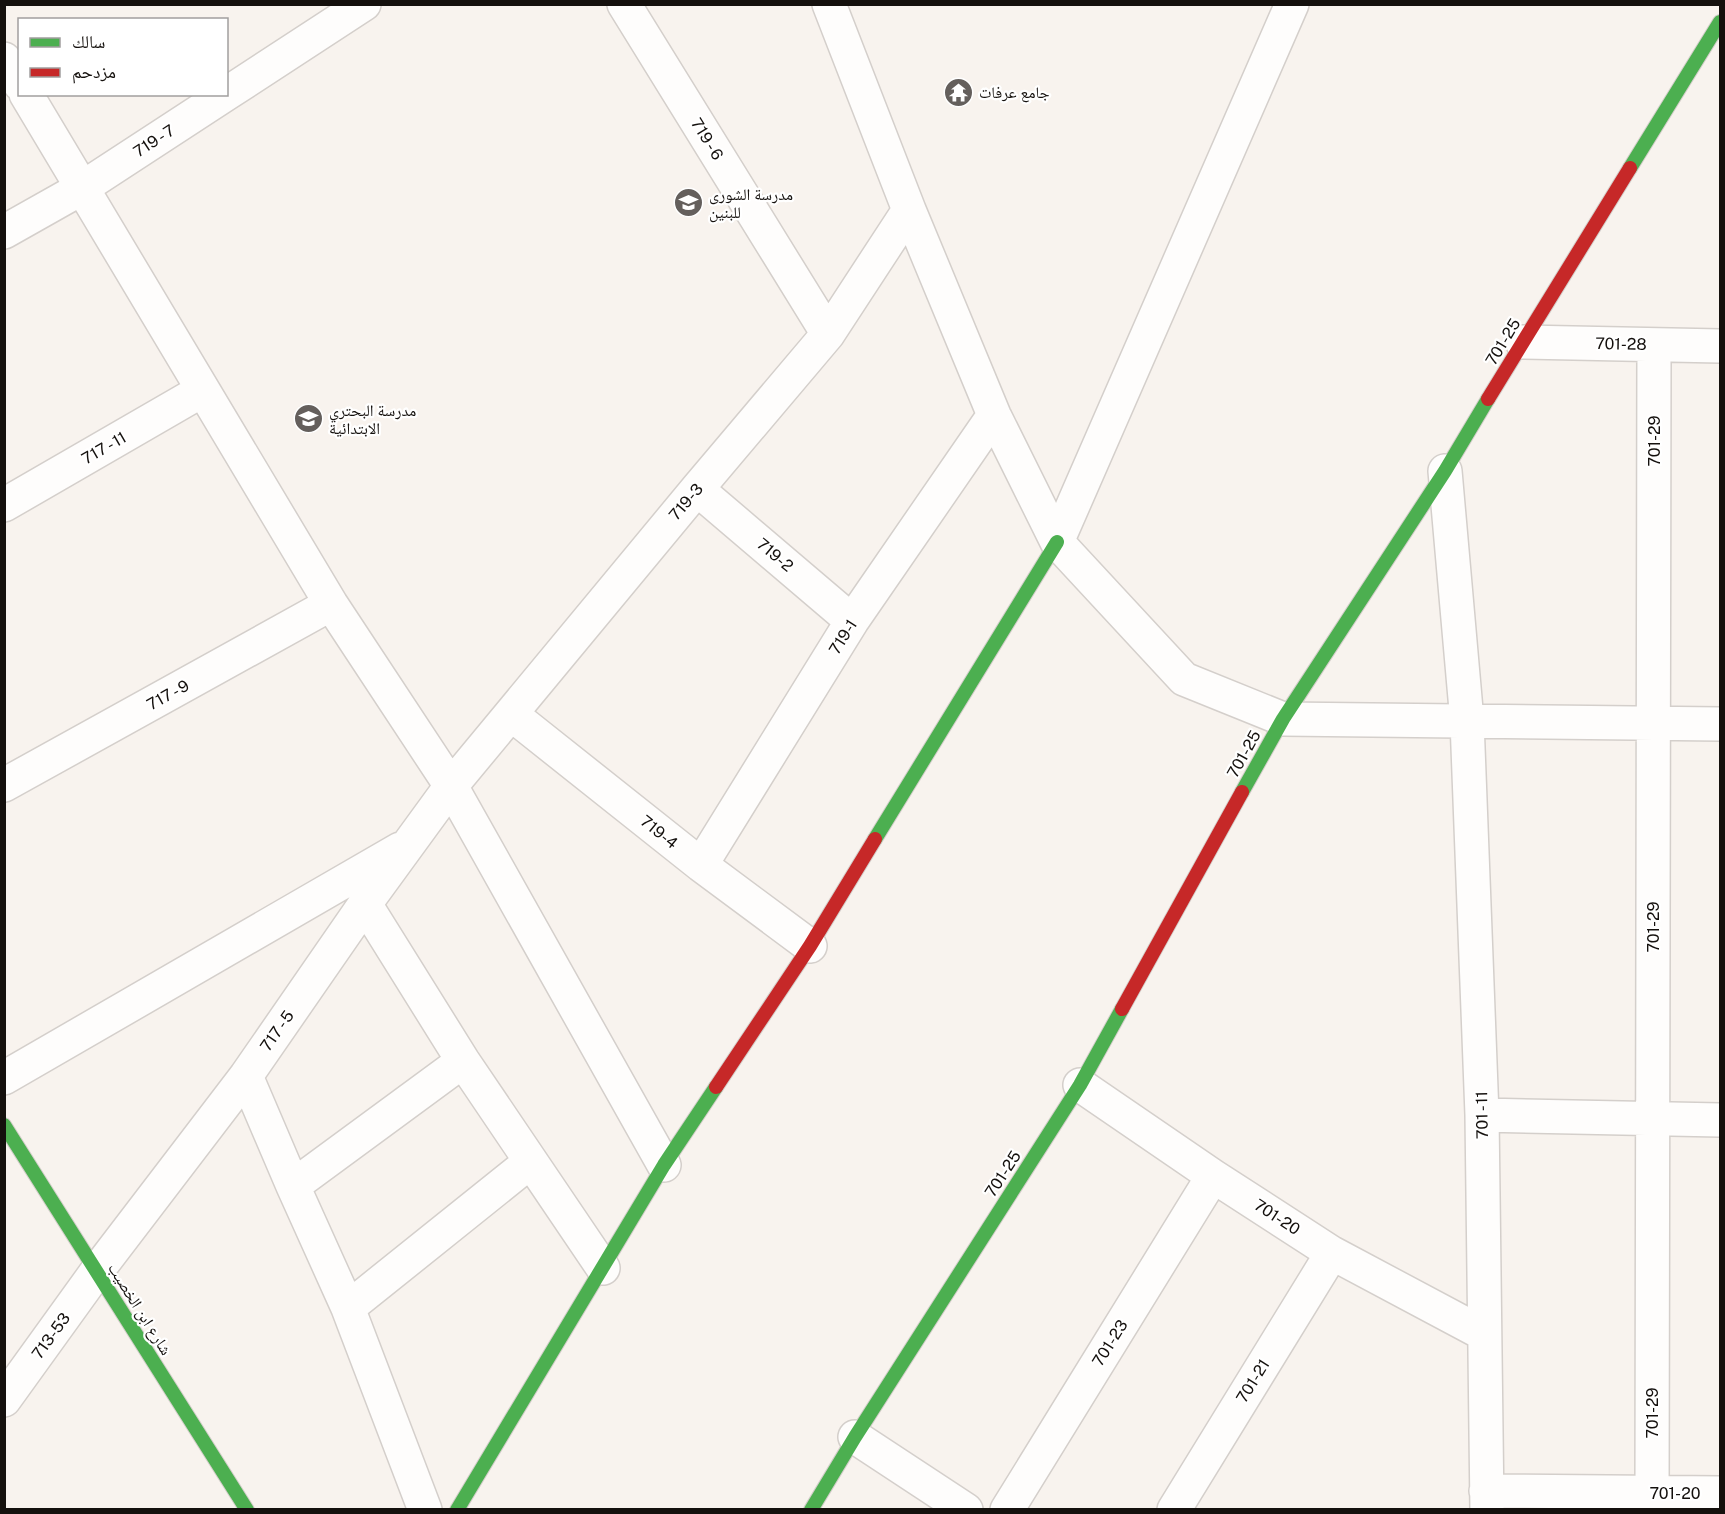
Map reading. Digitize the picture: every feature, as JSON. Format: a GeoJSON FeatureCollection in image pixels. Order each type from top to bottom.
{"type":"FeatureCollection","features":[{"type":"Feature","properties":{"kind":"street","name":"719 - 7"},"geometry":{"type":"LineString","coordinates":[[228,93],[364,4]]}},
{"type":"Feature","properties":{"kind":"street","name":"719 - 6"},"geometry":{"type":"LineString","coordinates":[[624,4],[828,334]]}},
{"type":"Feature","properties":{"kind":"street"},"geometry":{"type":"LineString","coordinates":[[829,4],[909,210],[994,415],[1057,542],[1184,678],[1282,719],[1720,724]]}},
{"type":"Feature","properties":{"kind":"street"},"geometry":{"type":"LineString","coordinates":[[457,1509],[664,1165],[810,946],[1057,542],[1292,4]]}},
{"type":"Feature","properties":{"kind":"street","name":"701-25"},"geometry":{"type":"LineString","coordinates":[[811,1509],[1080,1084],[1282,719],[1445,471],[1720,22]]}},
{"type":"Feature","properties":{"kind":"street"},"geometry":{"type":"LineString","coordinates":[[4,59],[18,81]]}},
{"type":"Feature","properties":{"kind":"street"},"geometry":{"type":"LineString","coordinates":[[27,96],[331,604],[451,786],[664,1165]]}},
{"type":"Feature","properties":{"kind":"street","name":"719 - 7"},"geometry":{"type":"LineString","coordinates":[[4,232],[82,188],[223,96]]}},
{"type":"Feature","properties":{"kind":"street","name":"719-3"},"geometry":{"type":"LineString","coordinates":[[451,786],[828,334],[909,210]]}},
{"type":"Feature","properties":{"kind":"street","name":"701-28"},"geometry":{"type":"LineString","coordinates":[[1522,342],[1720,346]]}},
{"type":"Feature","properties":{"kind":"street","name":"701-29"},"geometry":{"type":"LineString","coordinates":[[1652,1501],[1654,345]]}},
{"type":"Feature","properties":{"kind":"street","name":"717 - 11"},"geometry":{"type":"LineString","coordinates":[[4,506],[203,390]]}},
{"type":"Feature","properties":{"kind":"street","name":"719-1"},"geometry":{"type":"LineString","coordinates":[[701,865],[852,621],[994,415]]}},
{"type":"Feature","properties":{"kind":"street","name":"701 - 11"},"geometry":{"type":"LineString","coordinates":[[1445,471],[1467,721],[1482,1115],[1486,1500]]}},
{"type":"Feature","properties":{"kind":"street","name":"719-2"},"geometry":{"type":"LineString","coordinates":[[697,489],[852,621]]}},
{"type":"Feature","properties":{"kind":"street","name":"717 - 9"},"geometry":{"type":"LineString","coordinates":[[4,785],[331,604]]}},
{"type":"Feature","properties":{"kind":"street","name":"719-4"},"geometry":{"type":"LineString","coordinates":[[511,714],[701,865],[810,946]]}},
{"type":"Feature","properties":{"kind":"street","name":"717 - 5"},"geometry":{"type":"LineString","coordinates":[[97,1272],[246,1076],[365,904],[451,786]]}},
{"type":"Feature","properties":{"kind":"street"},"geometry":{"type":"LineString","coordinates":[[4,1078],[410,843]]}},
{"type":"Feature","properties":{"kind":"street"},"geometry":{"type":"LineString","coordinates":[[365,904],[463,1061],[603,1268]]}},
{"type":"Feature","properties":{"kind":"street"},"geometry":{"type":"LineString","coordinates":[[293,1186],[463,1061]]}},
{"type":"Feature","properties":{"kind":"street"},"geometry":{"type":"LineString","coordinates":[[246,1076],[348,1308],[425,1509]]}},
{"type":"Feature","properties":{"kind":"street","name":"701-20"},"geometry":{"type":"LineString","coordinates":[[1080,1084],[1213,1176],[1332,1253],[1484,1334]]}},
{"type":"Feature","properties":{"kind":"street"},"geometry":{"type":"LineString","coordinates":[[1482,1115],[1720,1120]]}},
{"type":"Feature","properties":{"kind":"street","name":"شارع ابن الخصيب"},"geometry":{"type":"LineString","coordinates":[[4,1125],[247,1509]]}},
{"type":"Feature","properties":{"kind":"street"},"geometry":{"type":"LineString","coordinates":[[348,1308],[530,1162]]}},
{"type":"Feature","properties":{"kind":"street","name":"701-23"},"geometry":{"type":"LineString","coordinates":[[1007,1509],[1213,1176]]}},
{"type":"Feature","properties":{"kind":"street","name":"701-21"},"geometry":{"type":"LineString","coordinates":[[1174,1509],[1332,1253]]}},
{"type":"Feature","properties":{"kind":"street","name":"713-53"},"geometry":{"type":"LineString","coordinates":[[4,1400],[97,1272]]}},
{"type":"Feature","properties":{"kind":"street"},"geometry":{"type":"LineString","coordinates":[[855,1437],[966,1509]]}},
{"type":"Feature","properties":{"kind":"street","name":"701-20"},"geometry":{"type":"LineString","coordinates":[[1486,1500],[1652,1501],[1720,1493]]}},
{"type":"Feature","properties":{"kind":"traffic: fast"},"geometry":{"type":"LineString","coordinates":[[1630,168],[1720,22]]}},
{"type":"Feature","properties":{"kind":"traffic: fast"},"geometry":{"type":"LineString","coordinates":[[1242,792],[1283,719],[1445,471],[1488,399]]}},
{"type":"Feature","properties":{"kind":"traffic: fast"},"geometry":{"type":"LineString","coordinates":[[875,839],[1057,542]]}},
{"type":"Feature","properties":{"kind":"traffic: fast"},"geometry":{"type":"LineString","coordinates":[[811,1510],[855,1437],[1080,1085],[1122,1009]]}},
{"type":"Feature","properties":{"kind":"traffic: fast"},"geometry":{"type":"LineString","coordinates":[[457,1510],[664,1165],[716,1087]]}},
{"type":"Feature","properties":{"kind":"traffic: fast"},"geometry":{"type":"LineString","coordinates":[[4,1125],[247,1510]]}},
{"type":"Feature","properties":{"kind":"traffic: jam"},"geometry":{"type":"LineString","coordinates":[[1488,399],[1630,168]]}},
{"type":"Feature","properties":{"kind":"traffic: jam"},"geometry":{"type":"LineString","coordinates":[[1122,1009],[1242,792]]}},
{"type":"Feature","properties":{"kind":"traffic: jam"},"geometry":{"type":"LineString","coordinates":[[716,1087],[810,946],[875,839]]}},
{"type":"Feature","properties":{"kind":"place","name":"جامع عرفات"},"geometry":{"type":"Point","coordinates":[958,92]}},
{"type":"Feature","properties":{"kind":"place","name":"مدرسة الشورى للبنين"},"geometry":{"type":"Point","coordinates":[688,203]}},
{"type":"Feature","properties":{"kind":"place","name":"مدرسة البحتري الابتدائية"},"geometry":{"type":"Point","coordinates":[308,419]}}]}
